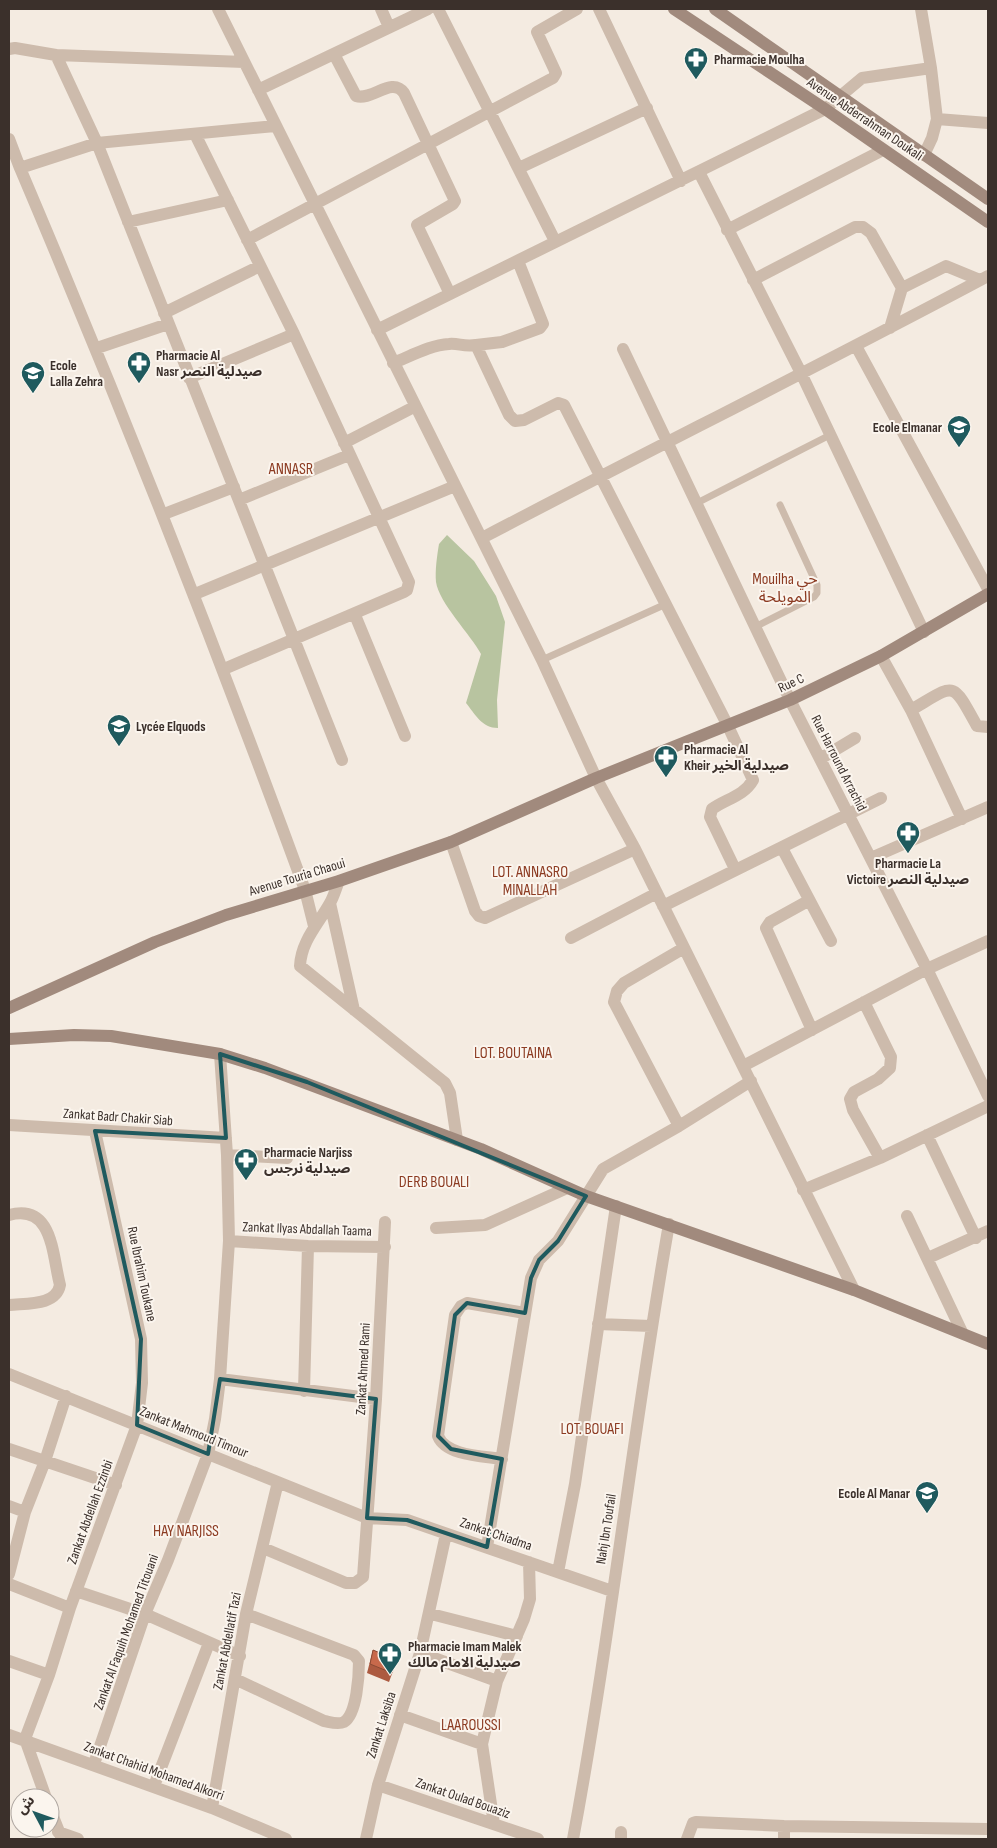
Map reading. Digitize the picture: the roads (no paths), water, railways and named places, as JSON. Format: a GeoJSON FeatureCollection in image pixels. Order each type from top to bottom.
{"type":"FeatureCollection","features":[{"type":"Feature","properties":{"kind":"street"},"geometry":{"type":"LineString","coordinates":[[218,9],[414,407],[482,538],[542,660],[596,778],[635,849],[854,1290]]}},
{"type":"Feature","properties":{"kind":"street"},"geometry":{"type":"LineString","coordinates":[[381,9],[389,27]]}},
{"type":"Feature","properties":{"kind":"street"},"geometry":{"type":"LineString","coordinates":[[258,90],[428,9]]}},
{"type":"Feature","properties":{"kind":"street"},"geometry":{"type":"LineString","coordinates":[[438,9],[555,241]]}},
{"type":"Feature","properties":{"kind":"street"},"geometry":{"type":"LineString","coordinates":[[247,240],[554,77],[556,73],[537,32],[577,9]]}},
{"type":"Feature","properties":{"kind":"street"},"geometry":{"type":"LineString","coordinates":[[599,9],[681,181]]}},
{"type":"Feature","properties":{"kind":"street","name":"Avenue Abderrahman Doukali"},"geometry":{"type":"LineString","coordinates":[[674,9],[988,222]]}},
{"type":"Feature","properties":{"kind":"street","name":"Avenue Abderrahman Doukali"},"geometry":{"type":"LineString","coordinates":[[715,9],[988,198]]}},
{"type":"Feature","properties":{"kind":"street"},"geometry":{"type":"LineString","coordinates":[[921,9],[937,119],[932,138],[924,155]]}},
{"type":"Feature","properties":{"kind":"street"},"geometry":{"type":"LineString","coordinates":[[9,49],[15,48],[56,55],[244,62]]}},
{"type":"Feature","properties":{"kind":"street"},"geometry":{"type":"LineString","coordinates":[[334,54],[356,96],[365,97],[393,86],[402,89],[454,203],[417,225],[450,294]]}},
{"type":"Feature","properties":{"kind":"street"},"geometry":{"type":"LineString","coordinates":[[56,55],[97,143],[342,760]]}},
{"type":"Feature","properties":{"kind":"street"},"geometry":{"type":"LineString","coordinates":[[377,330],[824,109],[862,78],[931,68]]}},
{"type":"Feature","properties":{"kind":"street"},"geometry":{"type":"LineString","coordinates":[[519,168],[647,108]]}},
{"type":"Feature","properties":{"kind":"street"},"geometry":{"type":"LineString","coordinates":[[937,119],[988,123]]}},
{"type":"Feature","properties":{"kind":"street"},"geometry":{"type":"LineString","coordinates":[[14,166],[97,143],[275,126]]}},
{"type":"Feature","properties":{"kind":"street"},"geometry":{"type":"LineString","coordinates":[[195,134],[294,334],[409,586],[404,592],[355,614],[224,669]]}},
{"type":"Feature","properties":{"kind":"street"},"geometry":{"type":"LineString","coordinates":[[9,139],[14,166],[97,348],[164,514],[224,669],[305,890],[314,926]]}},
{"type":"Feature","properties":{"kind":"street"},"geometry":{"type":"LineString","coordinates":[[727,230],[883,150]]}},
{"type":"Feature","properties":{"kind":"street"},"geometry":{"type":"LineString","coordinates":[[699,172],[801,373],[924,632]]}},
{"type":"Feature","properties":{"kind":"street"},"geometry":{"type":"LineString","coordinates":[[128,222],[228,200]]}},
{"type":"Feature","properties":{"kind":"street"},"geometry":{"type":"LineString","coordinates":[[753,280],[855,227],[863,227],[871,233],[902,288],[890,328]]}},
{"type":"Feature","properties":{"kind":"street"},"geometry":{"type":"LineString","coordinates":[[393,363],[431,348],[451,343],[464,347],[502,342],[540,328],[543,324],[518,261]]}},
{"type":"Feature","properties":{"kind":"street"},"geometry":{"type":"LineString","coordinates":[[97,348],[166,319],[260,266]]}},
{"type":"Feature","properties":{"kind":"street"},"geometry":{"type":"LineString","coordinates":[[902,288],[946,266],[984,278]]}},
{"type":"Feature","properties":{"kind":"street"},"geometry":{"type":"LineString","coordinates":[[482,538],[856,346],[984,278]]}},
{"type":"Feature","properties":{"kind":"street"},"geometry":{"type":"LineString","coordinates":[[189,378],[294,334]]}},
{"type":"Feature","properties":{"kind":"street"},"geometry":{"type":"LineString","coordinates":[[476,345],[511,418],[518,421],[524,420],[558,402],[564,405],[728,726],[753,780],[742,793],[712,810],[710,817],[735,869]]}},
{"type":"Feature","properties":{"kind":"street"},"geometry":{"type":"LineString","coordinates":[[856,346],[988,589]]}},
{"type":"Feature","properties":{"kind":"street","name":"Rue Harround Arrachid"},"geometry":{"type":"LineString","coordinates":[[623,349],[790,700],[987,1088]]}},
{"type":"Feature","properties":{"kind":"street"},"geometry":{"type":"LineString","coordinates":[[239,500],[347,449],[414,407]]}},
{"type":"Feature","properties":{"kind":"street"},"geometry":{"type":"LineString","coordinates":[[164,514],[234,486]]}},
{"type":"Feature","properties":{"kind":"street"},"geometry":{"type":"LineString","coordinates":[[195,594],[455,486]]}},
{"type":"Feature","properties":{"kind":"street","name":"Rue C"},"geometry":{"type":"LineString","coordinates":[[596,778],[790,700],[881,656],[988,594]]}},
{"type":"Feature","properties":{"kind":"street"},"geometry":{"type":"LineString","coordinates":[[355,614],[405,736]]}},
{"type":"Feature","properties":{"kind":"street"},"geometry":{"type":"LineString","coordinates":[[881,656],[911,710],[962,819]]}},
{"type":"Feature","properties":{"kind":"street"},"geometry":{"type":"LineString","coordinates":[[911,710],[946,690],[953,690],[959,694],[978,726],[988,727]]}},
{"type":"Feature","properties":{"kind":"street"},"geometry":{"type":"LineString","coordinates":[[820,759],[855,738]]}},
{"type":"Feature","properties":{"kind":"street","name":"Avenue Touria Chaoui"},"geometry":{"type":"LineString","coordinates":[[9,1008],[154,942],[226,915],[339,881],[451,842],[596,778]]}},
{"type":"Feature","properties":{"kind":"street"},"geometry":{"type":"LineString","coordinates":[[663,906],[881,798]]}},
{"type":"Feature","properties":{"kind":"street"},"geometry":{"type":"LineString","coordinates":[[871,858],[988,807]]}},
{"type":"Feature","properties":{"kind":"street"},"geometry":{"type":"LineString","coordinates":[[451,842],[475,911],[479,916],[485,918],[635,849]]}},
{"type":"Feature","properties":{"kind":"street"},"geometry":{"type":"LineString","coordinates":[[782,848],[831,941]]}},
{"type":"Feature","properties":{"kind":"street"},"geometry":{"type":"LineString","coordinates":[[339,881],[330,903],[314,926],[300,956],[300,966],[445,1083],[450,1093],[457,1140]]}},
{"type":"Feature","properties":{"kind":"street"},"geometry":{"type":"LineString","coordinates":[[571,938],[657,893]]}},
{"type":"Feature","properties":{"kind":"street"},"geometry":{"type":"LineString","coordinates":[[808,900],[770,922],[766,928],[812,1030]]}},
{"type":"Feature","properties":{"kind":"street"},"geometry":{"type":"LineString","coordinates":[[330,903],[354,1010]]}},
{"type":"Feature","properties":{"kind":"street"},"geometry":{"type":"LineString","coordinates":[[743,1066],[927,969],[988,941]]}},
{"type":"Feature","properties":{"kind":"street"},"geometry":{"type":"LineString","coordinates":[[679,1126],[614,1002],[617,991],[624,984],[684,948]]}},
{"type":"Feature","properties":{"kind":"street"},"geometry":{"type":"LineString","coordinates":[[864,1002],[891,1057],[890,1068],[878,1079],[854,1092],[850,1099],[853,1110],[880,1158]]}},
{"type":"Feature","properties":{"kind":"street"},"geometry":{"type":"LineString","coordinates":[[9,1040],[112,1036],[220,1054],[290,1076],[457,1140],[586,1196],[854,1290],[988,1344]]}},
{"type":"Feature","properties":{"kind":"street","name":"Zankat Al Faquih Mohamed Titouani"},"geometry":{"type":"LineString","coordinates":[[94,1764],[145,1614],[168,1560],[208,1454],[220,1379],[229,1241],[227,1155],[220,1054]]}},
{"type":"Feature","properties":{"kind":"street"},"geometry":{"type":"LineString","coordinates":[[487,1547],[531,1278],[539,1260],[558,1241],[604,1169],[679,1126],[750,1081]]}},
{"type":"Feature","properties":{"kind":"street"},"geometry":{"type":"LineString","coordinates":[[803,1190],[880,1158],[988,1106]]}},
{"type":"Feature","properties":{"kind":"street","name":"Zankat Badr Chakir Siab"},"geometry":{"type":"LineString","coordinates":[[9,1125],[226,1138]]}},
{"type":"Feature","properties":{"kind":"street","name":"Rue Ibrahim Toukane"},"geometry":{"type":"LineString","coordinates":[[95,1131],[142,1340],[142,1382],[137,1425]]}},
{"type":"Feature","properties":{"kind":"street"},"geometry":{"type":"LineString","coordinates":[[927,1135],[976,1238]]}},
{"type":"Feature","properties":{"kind":"street"},"geometry":{"type":"LineString","coordinates":[[227,1155],[287,1158]]}},
{"type":"Feature","properties":{"kind":"street"},"geometry":{"type":"LineString","coordinates":[[436,1228],[486,1225],[567,1188]]}},
{"type":"Feature","properties":{"kind":"street"},"geometry":{"type":"LineString","coordinates":[[558,1572],[574,1484],[616,1206]]}},
{"type":"Feature","properties":{"kind":"street"},"geometry":{"type":"LineString","coordinates":[[9,1215],[29,1212],[37,1216],[45,1224],[60,1285],[58,1293],[52,1300],[9,1305]]}},
{"type":"Feature","properties":{"kind":"street"},"geometry":{"type":"LineString","coordinates":[[907,1216],[962,1332]]}},
{"type":"Feature","properties":{"kind":"street","name":"Zankat Ahmed Rami"},"geometry":{"type":"LineString","coordinates":[[263,1548],[346,1582],[355,1583],[363,1577],[376,1399],[385,1222]]}},
{"type":"Feature","properties":{"kind":"street","name":"Nahj Ibn Toufail"},"geometry":{"type":"LineString","coordinates":[[573,1839],[591,1744],[612,1592],[669,1224]]}},
{"type":"Feature","properties":{"kind":"street"},"geometry":{"type":"LineString","coordinates":[[928,1258],[988,1231]]}},
{"type":"Feature","properties":{"kind":"street","name":"Zankat Ilyas Abdallah Taama"},"geometry":{"type":"LineString","coordinates":[[229,1241],[308,1246],[385,1247]]}},
{"type":"Feature","properties":{"kind":"street"},"geometry":{"type":"LineString","coordinates":[[304,1391],[308,1246]]}},
{"type":"Feature","properties":{"kind":"street"},"geometry":{"type":"LineString","coordinates":[[502,1459],[450,1449],[441,1442],[438,1436],[456,1315],[461,1306],[467,1303],[525,1313]]}},
{"type":"Feature","properties":{"kind":"street"},"geometry":{"type":"LineString","coordinates":[[598,1324],[652,1326]]}},
{"type":"Feature","properties":{"kind":"street","name":"Zankat Mahmoud Timour"},"geometry":{"type":"LineString","coordinates":[[9,1374],[367,1518]]}},
{"type":"Feature","properties":{"kind":"street"},"geometry":{"type":"LineString","coordinates":[[220,1379],[376,1399]]}},
{"type":"Feature","properties":{"kind":"street"},"geometry":{"type":"LineString","coordinates":[[9,1574],[25,1512],[45,1461],[66,1396]]}},
{"type":"Feature","properties":{"kind":"street","name":"Zankat Abdellah Ezzinbi"},"geometry":{"type":"LineString","coordinates":[[25,1739],[49,1674],[76,1591],[137,1425]]}},
{"type":"Feature","properties":{"kind":"street"},"geometry":{"type":"LineString","coordinates":[[9,1449],[116,1485]]}},
{"type":"Feature","properties":{"kind":"street","name":"Zankat Abdellatif Tazi"},"geometry":{"type":"LineString","coordinates":[[212,1808],[246,1614],[278,1482]]}},
{"type":"Feature","properties":{"kind":"street"},"geometry":{"type":"LineString","coordinates":[[9,1506],[25,1512]]}},
{"type":"Feature","properties":{"kind":"street","name":"Zankat Chiadma"},"geometry":{"type":"LineString","coordinates":[[367,1518],[408,1520],[612,1592]]}},
{"type":"Feature","properties":{"kind":"street","name":"Zankat Laksiba"},"geometry":{"type":"LineString","coordinates":[[366,1839],[378,1785],[431,1614],[446,1534]]}},
{"type":"Feature","properties":{"kind":"street"},"geometry":{"type":"LineString","coordinates":[[494,1824],[482,1744],[497,1681],[517,1636],[530,1599],[529,1562]]}},
{"type":"Feature","properties":{"kind":"street"},"geometry":{"type":"LineString","coordinates":[[9,1584],[70,1608]]}},
{"type":"Feature","properties":{"kind":"street"},"geometry":{"type":"LineString","coordinates":[[76,1591],[145,1614],[240,1656]]}},
{"type":"Feature","properties":{"kind":"street"},"geometry":{"type":"LineString","coordinates":[[235,1679],[318,1718],[338,1724],[346,1720],[350,1714],[358,1687],[360,1662],[354,1654],[246,1614]]}},
{"type":"Feature","properties":{"kind":"street"},"geometry":{"type":"LineString","coordinates":[[431,1614],[517,1636]]}},
{"type":"Feature","properties":{"kind":"street"},"geometry":{"type":"LineString","coordinates":[[154,1786],[209,1643]]}},
{"type":"Feature","properties":{"kind":"street"},"geometry":{"type":"LineString","coordinates":[[420,1653],[497,1681]]}},
{"type":"Feature","properties":{"kind":"street"},"geometry":{"type":"LineString","coordinates":[[9,1661],[49,1674]]}},
{"type":"Feature","properties":{"kind":"street"},"geometry":{"type":"LineString","coordinates":[[400,1716],[482,1744]]}},
{"type":"Feature","properties":{"kind":"street","name":"Zankat Chahid Mohamed Alkorri"},"geometry":{"type":"LineString","coordinates":[[9,1735],[25,1739],[154,1786],[286,1839]]}},
{"type":"Feature","properties":{"kind":"street"},"geometry":{"type":"LineString","coordinates":[[25,1739],[42,1788]]}},
{"type":"Feature","properties":{"kind":"street","name":"Zankat Oulad Bouaziz"},"geometry":{"type":"LineString","coordinates":[[378,1785],[538,1839]]}},
{"type":"Feature","properties":{"kind":"street"},"geometry":{"type":"LineString","coordinates":[[687,1839],[693,1823],[696,1822],[784,1833],[988,1829]]}},
{"type":"Feature","properties":{"kind":"street"},"geometry":{"type":"LineString","coordinates":[[60,1836],[78,1839]]}},
{"type":"Feature","properties":{"kind":"lane"},"geometry":{"type":"LineString","coordinates":[[697,503],[830,435]]}},
{"type":"Feature","properties":{"kind":"lane"},"geometry":{"type":"LineString","coordinates":[[756,627],[814,597],[817,593],[817,585],[780,505]]}},
{"type":"Feature","properties":{"kind":"lane"},"geometry":{"type":"LineString","coordinates":[[542,660],[666,604]]}},
{"type":"Feature","properties":{"kind":"place","name":"Pharmacie Moulha"},"geometry":{"type":"Point","coordinates":[696,80]}},
{"type":"Feature","properties":{"kind":"place","name":"Pharmacie Al Nasr صيدلية النصر"},"geometry":{"type":"Point","coordinates":[139,384]}},
{"type":"Feature","properties":{"kind":"place","name":"Ecole Lalla Zehra"},"geometry":{"type":"Point","coordinates":[33,394]}},
{"type":"Feature","properties":{"kind":"place","name":"Ecole Elmanar"},"geometry":{"type":"Point","coordinates":[959,448]}},
{"type":"Feature","properties":{"kind":"place","name":"Lycée Elquods"},"geometry":{"type":"Point","coordinates":[119,747]}},
{"type":"Feature","properties":{"kind":"place","name":"Pharmacie Al Kheir صيدلية الخير"},"geometry":{"type":"Point","coordinates":[666,778]}},
{"type":"Feature","properties":{"kind":"place","name":"Pharmacie La Victoire صيدلية النصر"},"geometry":{"type":"Point","coordinates":[908,854]}},
{"type":"Feature","properties":{"kind":"place","name":"Pharmacie Narjiss صيدلية نرجس"},"geometry":{"type":"Point","coordinates":[246,1181]}},
{"type":"Feature","properties":{"kind":"place","name":"Ecole Al Manar"},"geometry":{"type":"Point","coordinates":[927,1514]}},
{"type":"Feature","properties":{"kind":"place","name":"Pharmacie Imam Malek صيدلية الامام مالك"},"geometry":{"type":"Point","coordinates":[390,1675]}},
{"type":"Feature","properties":{"kind":"district","name":"ANNASR"},"geometry":{"type":"Point","coordinates":[291,469]}},
{"type":"Feature","properties":{"kind":"district","name":"Mouilha حي المويلحة"},"geometry":{"type":"Point","coordinates":[785,588]}},
{"type":"Feature","properties":{"kind":"district","name":"LOT. ANNASRO MINALLAH"},"geometry":{"type":"Point","coordinates":[530,881]}},
{"type":"Feature","properties":{"kind":"district","name":"LOT. BOUTAINA"},"geometry":{"type":"Point","coordinates":[513,1053]}},
{"type":"Feature","properties":{"kind":"district","name":"DERB BOUALI"},"geometry":{"type":"Point","coordinates":[434,1182]}},
{"type":"Feature","properties":{"kind":"district","name":"LOT. BOUAFI"},"geometry":{"type":"Point","coordinates":[592,1429]}},
{"type":"Feature","properties":{"kind":"district","name":"HAY NARJISS"},"geometry":{"type":"Point","coordinates":[186,1531]}},
{"type":"Feature","properties":{"kind":"district","name":"LAAROUSSI"},"geometry":{"type":"Point","coordinates":[471,1725]}}]}
